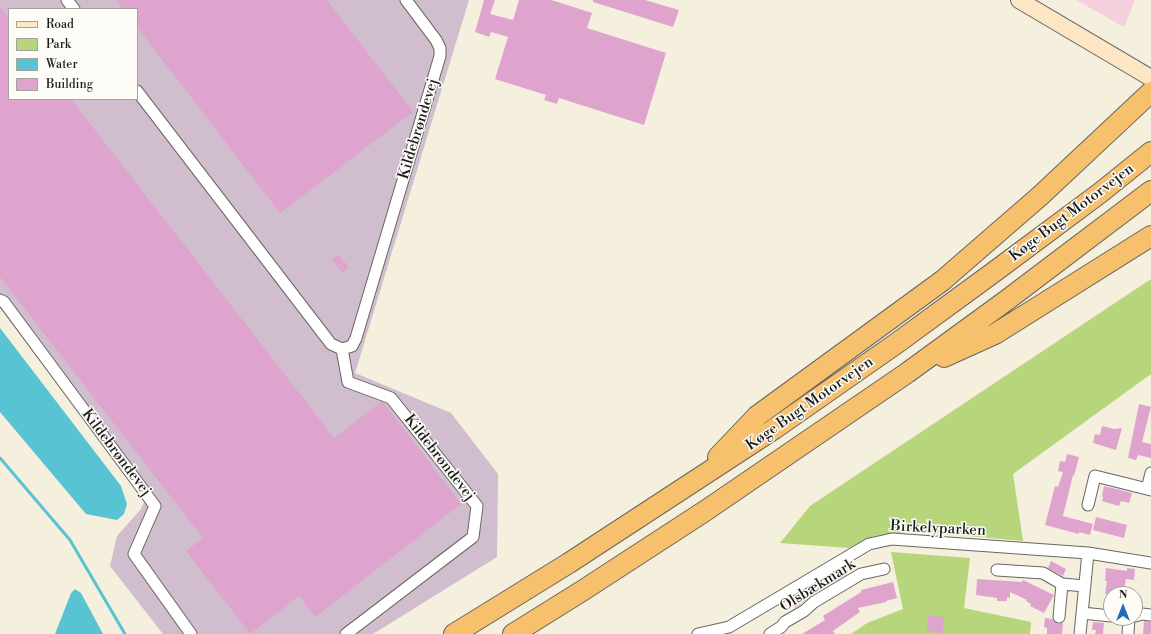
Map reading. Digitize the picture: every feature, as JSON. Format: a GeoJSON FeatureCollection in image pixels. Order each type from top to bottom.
{"type":"FeatureCollection","features":[{"type":"Feature","properties":{"kind":"highway"},"geometry":{"type":"LineString","coordinates":[[691,484],[757,416],[942,281],[1040,196],[1151,92]]}},
{"type":"Feature","properties":{"kind":"highway","name":"Køge Bugt Motorvejen"},"geometry":{"type":"LineString","coordinates":[[454,634],[570,563],[774,429],[897,343],[1025,249],[1151,152]]}},
{"type":"Feature","properties":{"kind":"highway","name":"Køge Bugt Motorvejen"},"geometry":{"type":"LineString","coordinates":[[513,634],[705,511],[907,373],[1007,300],[1151,191]]}},
{"type":"Feature","properties":{"kind":"highway"},"geometry":{"type":"LineString","coordinates":[[907,373],[995,334],[1151,236]]}},
{"type":"Feature","properties":{"kind":"street"},"geometry":{"type":"LineString","coordinates":[[67,0],[73,8]]}},
{"type":"Feature","properties":{"kind":"street","name":"Kildebrøndevej"},"geometry":{"type":"LineString","coordinates":[[346,634],[473,537],[477,506],[391,398],[348,382],[342,349],[352,346],[356,338],[440,56],[440,48],[436,40],[406,0]]}},
{"type":"Feature","properties":{"kind":"street"},"geometry":{"type":"LineString","coordinates":[[1019,0],[1151,78]]}},
{"type":"Feature","properties":{"kind":"street"},"geometry":{"type":"LineString","coordinates":[[138,92],[331,344],[342,349]]}},
{"type":"Feature","properties":{"kind":"street","name":"Kildebrøndevej"},"geometry":{"type":"LineString","coordinates":[[0,300],[4,302],[155,506],[134,554],[191,634]]}},
{"type":"Feature","properties":{"kind":"street"},"geometry":{"type":"LineString","coordinates":[[1088,505],[1095,476],[1149,489],[1151,473]]}},
{"type":"Feature","properties":{"kind":"street","name":"Birkelyparken"},"geometry":{"type":"LineString","coordinates":[[698,634],[731,630],[869,544],[892,539],[1088,553],[1151,563]]}},
{"type":"Feature","properties":{"kind":"street"},"geometry":{"type":"LineString","coordinates":[[1080,634],[1088,553]]}},
{"type":"Feature","properties":{"kind":"street","name":"Olsbækmark"},"geometry":{"type":"LineString","coordinates":[[770,634],[782,627],[785,622],[804,611],[814,602],[861,574],[884,569]]}},
{"type":"Feature","properties":{"kind":"street"},"geometry":{"type":"LineString","coordinates":[[997,570],[1043,573],[1062,584],[1085,586]]}},
{"type":"Feature","properties":{"kind":"street"},"geometry":{"type":"LineString","coordinates":[[1059,617],[1062,584]]}},
{"type":"Feature","properties":{"kind":"street"},"geometry":{"type":"LineString","coordinates":[[1082,613],[1103,615]]}},
{"type":"Feature","properties":{"kind":"shaded area"},"geometry":{"type":"Polygon","coordinates":[[[0,0],[469,0],[355,373],[451,413],[498,474],[497,557],[373,634],[163,634],[110,566],[117,536],[141,509],[145,500],[0,308],[0,0]]]}},
{"type":"Feature","properties":{"kind":"shaded area"},"geometry":{"type":"Polygon","coordinates":[[[1076,0],[1135,0],[1124,27],[1076,0]]]}},
{"type":"Feature","properties":{"kind":"green space"},"geometry":{"type":"Polygon","coordinates":[[[1151,279],[1151,374],[1013,474],[1023,541],[916,531],[874,536],[849,548],[780,543],[810,506],[1151,279]]]}},
{"type":"Feature","properties":{"kind":"green space"},"geometry":{"type":"Polygon","coordinates":[[[891,552],[970,558],[964,608],[1031,622],[1030,634],[851,634],[867,623],[903,609],[891,552]]]}},
{"type":"Feature","properties":{"kind":"water"},"geometry":{"type":"Polygon","coordinates":[[[0,328],[121,486],[127,504],[124,514],[117,520],[86,514],[0,412],[0,328]]]}},
{"type":"Feature","properties":{"kind":"water"},"geometry":{"type":"Polygon","coordinates":[[[75,589],[81,593],[103,634],[55,634],[71,593],[75,589]]]}},
{"type":"Feature","properties":{"kind":"building"},"geometry":{"type":"Polygon","coordinates":[[[116,0],[327,0],[413,112],[280,213],[138,28],[138,8],[122,8],[116,0]]]}},
{"type":"Feature","properties":{"kind":"building"},"geometry":{"type":"Polygon","coordinates":[[[484,0],[495,0],[490,14],[513,20],[519,0],[551,0],[592,13],[587,28],[666,53],[644,125],[559,98],[557,104],[544,100],[546,95],[495,79],[508,37],[491,32],[489,37],[475,32],[484,0]]]}},
{"type":"Feature","properties":{"kind":"building"},"geometry":{"type":"Polygon","coordinates":[[[593,0],[645,0],[679,10],[673,27],[593,2],[593,0]]]}},
{"type":"Feature","properties":{"kind":"building"},"geometry":{"type":"Polygon","coordinates":[[[0,7],[8,17],[8,100],[72,100],[334,438],[383,402],[461,504],[315,617],[299,596],[250,634],[186,551],[203,538],[0,277],[0,7]]]}},
{"type":"Feature","properties":{"kind":"building"},"geometry":{"type":"Polygon","coordinates":[[[338,255],[349,267],[343,273],[332,260],[338,255]]]}},
{"type":"Feature","properties":{"kind":"building"},"geometry":{"type":"Polygon","coordinates":[[[1139,404],[1151,407],[1142,442],[1151,444],[1151,458],[1138,455],[1136,460],[1128,458],[1139,404]]]}},
{"type":"Feature","properties":{"kind":"building"},"geometry":{"type":"Polygon","coordinates":[[[1102,426],[1114,429],[1122,428],[1116,450],[1093,443],[1095,434],[1100,435],[1102,426]]]}},
{"type":"Feature","properties":{"kind":"building"},"geometry":{"type":"Polygon","coordinates":[[[1067,454],[1079,457],[1063,516],[1093,524],[1090,535],[1079,532],[1079,534],[1045,525],[1055,486],[1058,487],[1063,472],[1058,471],[1060,461],[1065,462],[1067,454]]]}},
{"type":"Feature","properties":{"kind":"building"},"geometry":{"type":"Polygon","coordinates":[[[1104,486],[1132,493],[1129,503],[1121,501],[1119,506],[1102,501],[1104,486]]]}},
{"type":"Feature","properties":{"kind":"building"},"geometry":{"type":"Polygon","coordinates":[[[1096,517],[1127,525],[1124,538],[1093,530],[1096,517]]]}},
{"type":"Feature","properties":{"kind":"building"},"geometry":{"type":"Polygon","coordinates":[[[1051,561],[1066,569],[1063,576],[1048,568],[1051,561]]]}},
{"type":"Feature","properties":{"kind":"building"},"geometry":{"type":"Polygon","coordinates":[[[1106,568],[1127,571],[1127,568],[1135,569],[1134,580],[1126,579],[1125,586],[1106,586],[1107,581],[1105,581],[1106,568]]]}},
{"type":"Feature","properties":{"kind":"building"},"geometry":{"type":"Polygon","coordinates":[[[844,571],[846,575],[830,585],[827,581],[844,571]]]}},
{"type":"Feature","properties":{"kind":"building"},"geometry":{"type":"Polygon","coordinates":[[[977,579],[1022,582],[1023,580],[1054,595],[1044,613],[1030,606],[1031,604],[1026,601],[1027,600],[1010,592],[1010,598],[1007,597],[1007,601],[997,601],[997,598],[976,595],[977,579]]]}},
{"type":"Feature","properties":{"kind":"building"},"geometry":{"type":"Polygon","coordinates":[[[893,582],[897,598],[858,608],[860,612],[833,631],[835,634],[802,634],[825,620],[823,616],[861,592],[861,590],[893,582]]]}},
{"type":"Feature","properties":{"kind":"building"},"geometry":{"type":"Polygon","coordinates":[[[809,592],[811,596],[795,608],[792,602],[809,592]]]}},
{"type":"Feature","properties":{"kind":"building"},"geometry":{"type":"Polygon","coordinates":[[[928,616],[944,617],[943,633],[927,631],[928,616]]]}},
{"type":"Feature","properties":{"kind":"building"},"geometry":{"type":"Polygon","coordinates":[[[1045,618],[1052,619],[1058,624],[1063,623],[1062,634],[1047,634],[1047,628],[1044,627],[1045,618]]]}},
{"type":"Feature","properties":{"kind":"building"},"geometry":{"type":"Polygon","coordinates":[[[1144,621],[1151,622],[1151,634],[1143,634],[1144,621]]]}},
{"type":"Feature","properties":{"kind":"building"},"geometry":{"type":"Polygon","coordinates":[[[1093,622],[1103,623],[1103,634],[1095,634],[1096,630],[1092,630],[1093,622]]]}},
{"type":"Feature","properties":{"kind":"waterway"},"geometry":{"type":"LineString","coordinates":[[0,458],[70,540],[125,634]]}}]}
